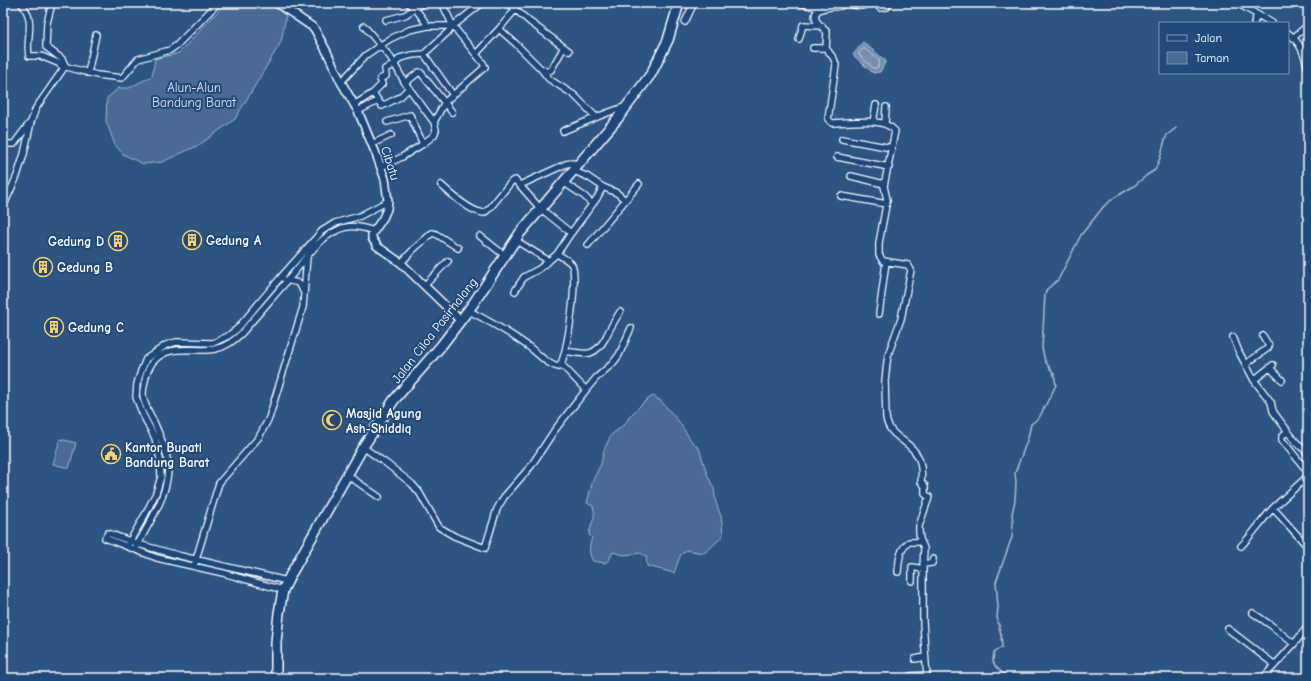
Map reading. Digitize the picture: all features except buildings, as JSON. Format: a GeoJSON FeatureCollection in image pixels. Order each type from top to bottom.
{"type":"FeatureCollection","features":[{"type":"Feature","properties":{"kind":"main road","name":"Jalan Ciloa Pasirhalang"},"geometry":{"type":"LineString","coordinates":[[276,678],[277,628],[285,585],[363,447],[394,400],[468,310],[515,240],[540,208],[627,106],[651,74],[662,53],[673,25],[679,3]]}},
{"type":"Feature","properties":{"kind":"street"},"geometry":{"type":"LineString","coordinates":[[21,3],[28,13],[30,25],[29,56],[41,56],[58,63],[65,68],[122,78],[138,58],[170,50],[177,45],[218,3]]}},
{"type":"Feature","properties":{"kind":"street"},"geometry":{"type":"LineString","coordinates":[[52,3],[47,23],[46,46],[62,60],[65,68]]}},
{"type":"Feature","properties":{"kind":"street","name":"Cibatu"},"geometry":{"type":"LineString","coordinates":[[277,3],[314,28],[328,52],[341,82],[356,108],[372,144],[385,179],[388,201],[387,209],[383,218],[374,231]]}},
{"type":"Feature","properties":{"kind":"street"},"geometry":{"type":"LineString","coordinates":[[408,3],[428,26]]}},
{"type":"Feature","properties":{"kind":"street"},"geometry":{"type":"LineString","coordinates":[[386,20],[405,15],[422,3]]}},
{"type":"Feature","properties":{"kind":"street"},"geometry":{"type":"LineString","coordinates":[[434,122],[444,102],[485,67],[453,26],[442,3]]}},
{"type":"Feature","properties":{"kind":"street"},"geometry":{"type":"LineString","coordinates":[[356,108],[382,84],[380,79],[386,76],[384,70],[394,65],[400,58],[424,54],[453,26],[482,3]]}},
{"type":"Feature","properties":{"kind":"street"},"geometry":{"type":"LineString","coordinates":[[508,3],[569,51]]}},
{"type":"Feature","properties":{"kind":"street"},"geometry":{"type":"LineString","coordinates":[[685,22],[694,3]]}},
{"type":"Feature","properties":{"kind":"street"},"geometry":{"type":"LineString","coordinates":[[800,3],[822,9]]}},
{"type":"Feature","properties":{"kind":"street"},"geometry":{"type":"LineString","coordinates":[[873,3],[862,6],[846,4],[835,7],[827,7],[817,13],[816,18],[826,32],[826,48],[834,59],[836,68],[829,120],[832,124],[873,122],[885,124],[892,127],[895,131],[884,184],[887,204],[879,243],[879,255],[883,261],[908,265],[911,270],[901,319],[887,362],[885,381],[886,417],[887,423],[897,437],[916,453],[921,466],[921,482],[925,486],[925,494],[929,496],[919,526],[919,536],[924,548],[923,567],[926,677],[910,676],[908,678]]}},
{"type":"Feature","properties":{"kind":"street"},"geometry":{"type":"LineString","coordinates":[[876,3],[880,8],[887,7]]}},
{"type":"Feature","properties":{"kind":"street"},"geometry":{"type":"LineString","coordinates":[[1242,4],[1270,22]]}},
{"type":"Feature","properties":{"kind":"street"},"geometry":{"type":"LineString","coordinates":[[476,54],[499,30],[515,10]]}},
{"type":"Feature","properties":{"kind":"street"},"geometry":{"type":"LineString","coordinates":[[1254,22],[1257,15]]}},
{"type":"Feature","properties":{"kind":"street"},"geometry":{"type":"LineString","coordinates":[[799,39],[803,25],[822,26]]}},
{"type":"Feature","properties":{"kind":"street"},"geometry":{"type":"LineString","coordinates":[[1294,37],[1308,25]]}},
{"type":"Feature","properties":{"kind":"street"},"geometry":{"type":"LineString","coordinates":[[364,26],[391,58],[407,85],[434,122],[436,130],[434,135],[423,144],[402,157],[381,167]]}},
{"type":"Feature","properties":{"kind":"street"},"geometry":{"type":"LineString","coordinates":[[341,82],[366,55],[380,45],[409,30],[428,26],[453,26]]}},
{"type":"Feature","properties":{"kind":"street"},"geometry":{"type":"LineString","coordinates":[[499,30],[515,43],[549,79],[574,96],[596,117]]}},
{"type":"Feature","properties":{"kind":"street"},"geometry":{"type":"LineString","coordinates":[[1289,34],[1294,37],[1300,45],[1308,68]]}},
{"type":"Feature","properties":{"kind":"street"},"geometry":{"type":"LineString","coordinates":[[88,73],[96,35]]}},
{"type":"Feature","properties":{"kind":"street"},"geometry":{"type":"LineString","coordinates":[[540,68],[547,72],[551,70],[564,46]]}},
{"type":"Feature","properties":{"kind":"street"},"geometry":{"type":"LineString","coordinates":[[813,48],[826,48]]}},
{"type":"Feature","properties":{"kind":"street"},"geometry":{"type":"LineString","coordinates":[[424,54],[453,95]]}},
{"type":"Feature","properties":{"kind":"street"},"geometry":{"type":"LineString","coordinates":[[3,207],[17,176],[36,108],[65,68]]}},
{"type":"Feature","properties":{"kind":"street"},"geometry":{"type":"LineString","coordinates":[[372,93],[381,105],[383,105],[400,97],[407,85],[419,72],[452,112]]}},
{"type":"Feature","properties":{"kind":"street"},"geometry":{"type":"LineString","coordinates":[[356,108],[378,101]]}},
{"type":"Feature","properties":{"kind":"street"},"geometry":{"type":"LineString","coordinates":[[873,122],[876,105]]}},
{"type":"Feature","properties":{"kind":"street"},"geometry":{"type":"LineString","coordinates":[[563,131],[627,106]]}},
{"type":"Feature","properties":{"kind":"street"},"geometry":{"type":"LineString","coordinates":[[885,124],[886,107]]}},
{"type":"Feature","properties":{"kind":"street"},"geometry":{"type":"LineString","coordinates":[[387,122],[410,115],[423,144]]}},
{"type":"Feature","properties":{"kind":"street"},"geometry":{"type":"LineString","coordinates":[[3,144],[14,144],[31,122]]}},
{"type":"Feature","properties":{"kind":"street"},"geometry":{"type":"LineString","coordinates":[[372,144],[391,135]]}},
{"type":"Feature","properties":{"kind":"street"},"geometry":{"type":"LineString","coordinates":[[842,140],[892,148]]}},
{"type":"Feature","properties":{"kind":"street"},"geometry":{"type":"LineString","coordinates":[[837,157],[888,167]]}},
{"type":"Feature","properties":{"kind":"street"},"geometry":{"type":"LineString","coordinates":[[520,185],[571,163],[588,177],[603,187],[617,193],[625,200]]}},
{"type":"Feature","properties":{"kind":"street"},"geometry":{"type":"LineString","coordinates":[[851,176],[884,184]]}},
{"type":"Feature","properties":{"kind":"street"},"geometry":{"type":"LineString","coordinates":[[441,185],[460,201],[484,213],[490,208],[512,181],[515,180],[540,208],[571,233]]}},
{"type":"Feature","properties":{"kind":"street"},"geometry":{"type":"LineString","coordinates":[[563,182],[584,196],[592,204]]}},
{"type":"Feature","properties":{"kind":"street"},"geometry":{"type":"LineString","coordinates":[[588,245],[639,184]]}},
{"type":"Feature","properties":{"kind":"street"},"geometry":{"type":"LineString","coordinates":[[515,291],[524,277],[539,269],[557,254],[603,187]]}},
{"type":"Feature","properties":{"kind":"street"},"geometry":{"type":"LineString","coordinates":[[841,196],[887,204]]}},
{"type":"Feature","properties":{"kind":"street"},"geometry":{"type":"LineString","coordinates":[[127,546],[156,493],[161,477],[160,459],[155,438],[143,415],[136,397],[137,384],[146,359],[166,345],[176,342],[212,342],[228,336],[237,329],[318,235],[335,224],[360,216],[388,201]]}},
{"type":"Feature","properties":{"kind":"street"},"geometry":{"type":"LineString","coordinates":[[360,216],[361,227]]}},
{"type":"Feature","properties":{"kind":"street"},"geometry":{"type":"LineString","coordinates":[[335,224],[338,230]]}},
{"type":"Feature","properties":{"kind":"street"},"geometry":{"type":"LineString","coordinates":[[137,546],[161,498],[167,480],[168,468],[160,436],[148,412],[143,396],[147,373],[152,363],[159,356],[169,351],[177,349],[214,349],[232,342],[241,334],[327,236],[348,227],[361,227],[374,231],[372,238],[377,246],[401,263],[460,320]]}},
{"type":"Feature","properties":{"kind":"street"},"geometry":{"type":"LineString","coordinates":[[401,263],[432,233],[458,248]]}},
{"type":"Feature","properties":{"kind":"street"},"geometry":{"type":"LineString","coordinates":[[480,236],[504,255]]}},
{"type":"Feature","properties":{"kind":"street"},"geometry":{"type":"LineString","coordinates":[[515,240],[549,261]]}},
{"type":"Feature","properties":{"kind":"street"},"geometry":{"type":"LineString","coordinates":[[468,310],[512,334],[544,358],[559,367],[566,351],[572,313],[573,267],[569,262],[557,254]]}},
{"type":"Feature","properties":{"kind":"street"},"geometry":{"type":"LineString","coordinates":[[194,566],[219,483],[259,437],[269,418],[303,307],[307,257]]}},
{"type":"Feature","properties":{"kind":"street"},"geometry":{"type":"LineString","coordinates":[[424,286],[448,261]]}},
{"type":"Feature","properties":{"kind":"street"},"geometry":{"type":"LineString","coordinates":[[878,314],[886,262]]}},
{"type":"Feature","properties":{"kind":"street"},"geometry":{"type":"LineString","coordinates":[[281,277],[287,281],[297,282],[301,285],[304,295]]}},
{"type":"Feature","properties":{"kind":"street"},"geometry":{"type":"LineString","coordinates":[[566,351],[580,354],[595,351],[602,343],[620,312]]}},
{"type":"Feature","properties":{"kind":"street"},"geometry":{"type":"LineString","coordinates":[[363,447],[388,464],[412,484],[419,492],[439,527],[454,536],[485,548],[497,509],[504,498],[531,466],[554,431],[586,390],[619,355],[631,328]]}},
{"type":"Feature","properties":{"kind":"street"},"geometry":{"type":"LineString","coordinates":[[1246,364],[1268,348],[1269,346],[1264,336]]}},
{"type":"Feature","properties":{"kind":"street"},"geometry":{"type":"LineString","coordinates":[[1233,337],[1254,380],[1270,399],[1273,411],[1296,442],[1308,453]]}},
{"type":"Feature","properties":{"kind":"street"},"geometry":{"type":"LineString","coordinates":[[561,364],[586,390]]}},
{"type":"Feature","properties":{"kind":"street"},"geometry":{"type":"LineString","coordinates":[[1254,380],[1272,366],[1282,380]]}},
{"type":"Feature","properties":{"kind":"street"},"geometry":{"type":"LineString","coordinates":[[1288,431],[1281,438],[1308,472]]}},
{"type":"Feature","properties":{"kind":"street"},"geometry":{"type":"LineString","coordinates":[[347,475],[379,497]]}},
{"type":"Feature","properties":{"kind":"street"},"geometry":{"type":"LineString","coordinates":[[1241,546],[1273,508],[1308,476]]}},
{"type":"Feature","properties":{"kind":"street"},"geometry":{"type":"LineString","coordinates":[[1273,508],[1308,547]]}},
{"type":"Feature","properties":{"kind":"street"},"geometry":{"type":"LineString","coordinates":[[285,585],[157,558],[137,546],[130,541],[108,533],[105,538],[127,546],[137,546],[196,559],[285,585]]}},
{"type":"Feature","properties":{"kind":"street"},"geometry":{"type":"LineString","coordinates":[[898,572],[899,557],[902,547],[909,542],[921,542]]}},
{"type":"Feature","properties":{"kind":"street"},"geometry":{"type":"LineString","coordinates":[[912,581],[912,567],[923,567],[932,563],[933,559]]}},
{"type":"Feature","properties":{"kind":"street"},"geometry":{"type":"LineString","coordinates":[[1253,613],[1294,644]]}},
{"type":"Feature","properties":{"kind":"street"},"geometry":{"type":"LineString","coordinates":[[1263,678],[1275,666],[1308,626]]}},
{"type":"Feature","properties":{"kind":"street"},"geometry":{"type":"LineString","coordinates":[[1228,629],[1275,666]]}},
{"type":"Feature","properties":{"kind":"street"},"geometry":{"type":"LineString","coordinates":[[915,659],[925,657]]}},
{"type":"Feature","properties":{"kind":"green space","name":"Alun-Alun Bandung Barat"},"geometry":{"type":"Polygon","coordinates":[[[226,3],[269,3],[286,16],[281,42],[235,119],[199,145],[162,162],[143,164],[123,154],[115,145],[106,121],[107,98],[119,88],[129,88],[152,76],[155,59],[179,53],[226,3]]]}},
{"type":"Feature","properties":{"kind":"green space"},"geometry":{"type":"Polygon","coordinates":[[[653,396],[661,401],[680,423],[692,442],[699,448],[707,474],[714,489],[716,503],[721,516],[723,534],[721,538],[704,553],[686,550],[680,556],[674,573],[647,566],[646,556],[640,553],[624,555],[613,552],[609,560],[605,563],[593,561],[590,552],[592,538],[589,535],[594,518],[594,510],[593,506],[587,503],[593,480],[601,464],[604,450],[611,435],[625,424],[630,416],[645,401],[653,396]]]}},
{"type":"Feature","properties":{"kind":"green space"},"geometry":{"type":"Polygon","coordinates":[[[60,439],[76,443],[69,468],[53,464],[60,439]]]}},
{"type":"Feature","properties":{"kind":"water"},"geometry":{"type":"Polygon","coordinates":[[[863,42],[886,61],[880,72],[873,73],[853,55],[863,42]]]}},
{"type":"Feature","properties":{"kind":"waterway"},"geometry":{"type":"LineString","coordinates":[[1008,678],[995,666],[993,661],[994,652],[1002,647],[997,617],[998,607],[996,582],[1012,537],[1012,514],[1015,500],[1016,482],[1015,473],[1028,438],[1031,424],[1039,418],[1056,385],[1054,374],[1045,361],[1042,348],[1045,294],[1047,289],[1058,280],[1081,235],[1104,206],[1155,170],[1167,135],[1176,128]]}},
{"type":"Feature","properties":{"kind":"place","name":"Gedung A"},"geometry":{"type":"Point","coordinates":[192,240]}},
{"type":"Feature","properties":{"kind":"place","name":"Gedung D"},"geometry":{"type":"Point","coordinates":[118,241]}},
{"type":"Feature","properties":{"kind":"place","name":"Gedung B"},"geometry":{"type":"Point","coordinates":[43,267]}},
{"type":"Feature","properties":{"kind":"place","name":"Gedung C"},"geometry":{"type":"Point","coordinates":[54,327]}},
{"type":"Feature","properties":{"kind":"place","name":"Masjid Agung Ash-Shiddiq"},"geometry":{"type":"Point","coordinates":[332,420]}},
{"type":"Feature","properties":{"kind":"place","name":"Kantor Bupati Bandung Barat"},"geometry":{"type":"Point","coordinates":[111,454]}}]}
